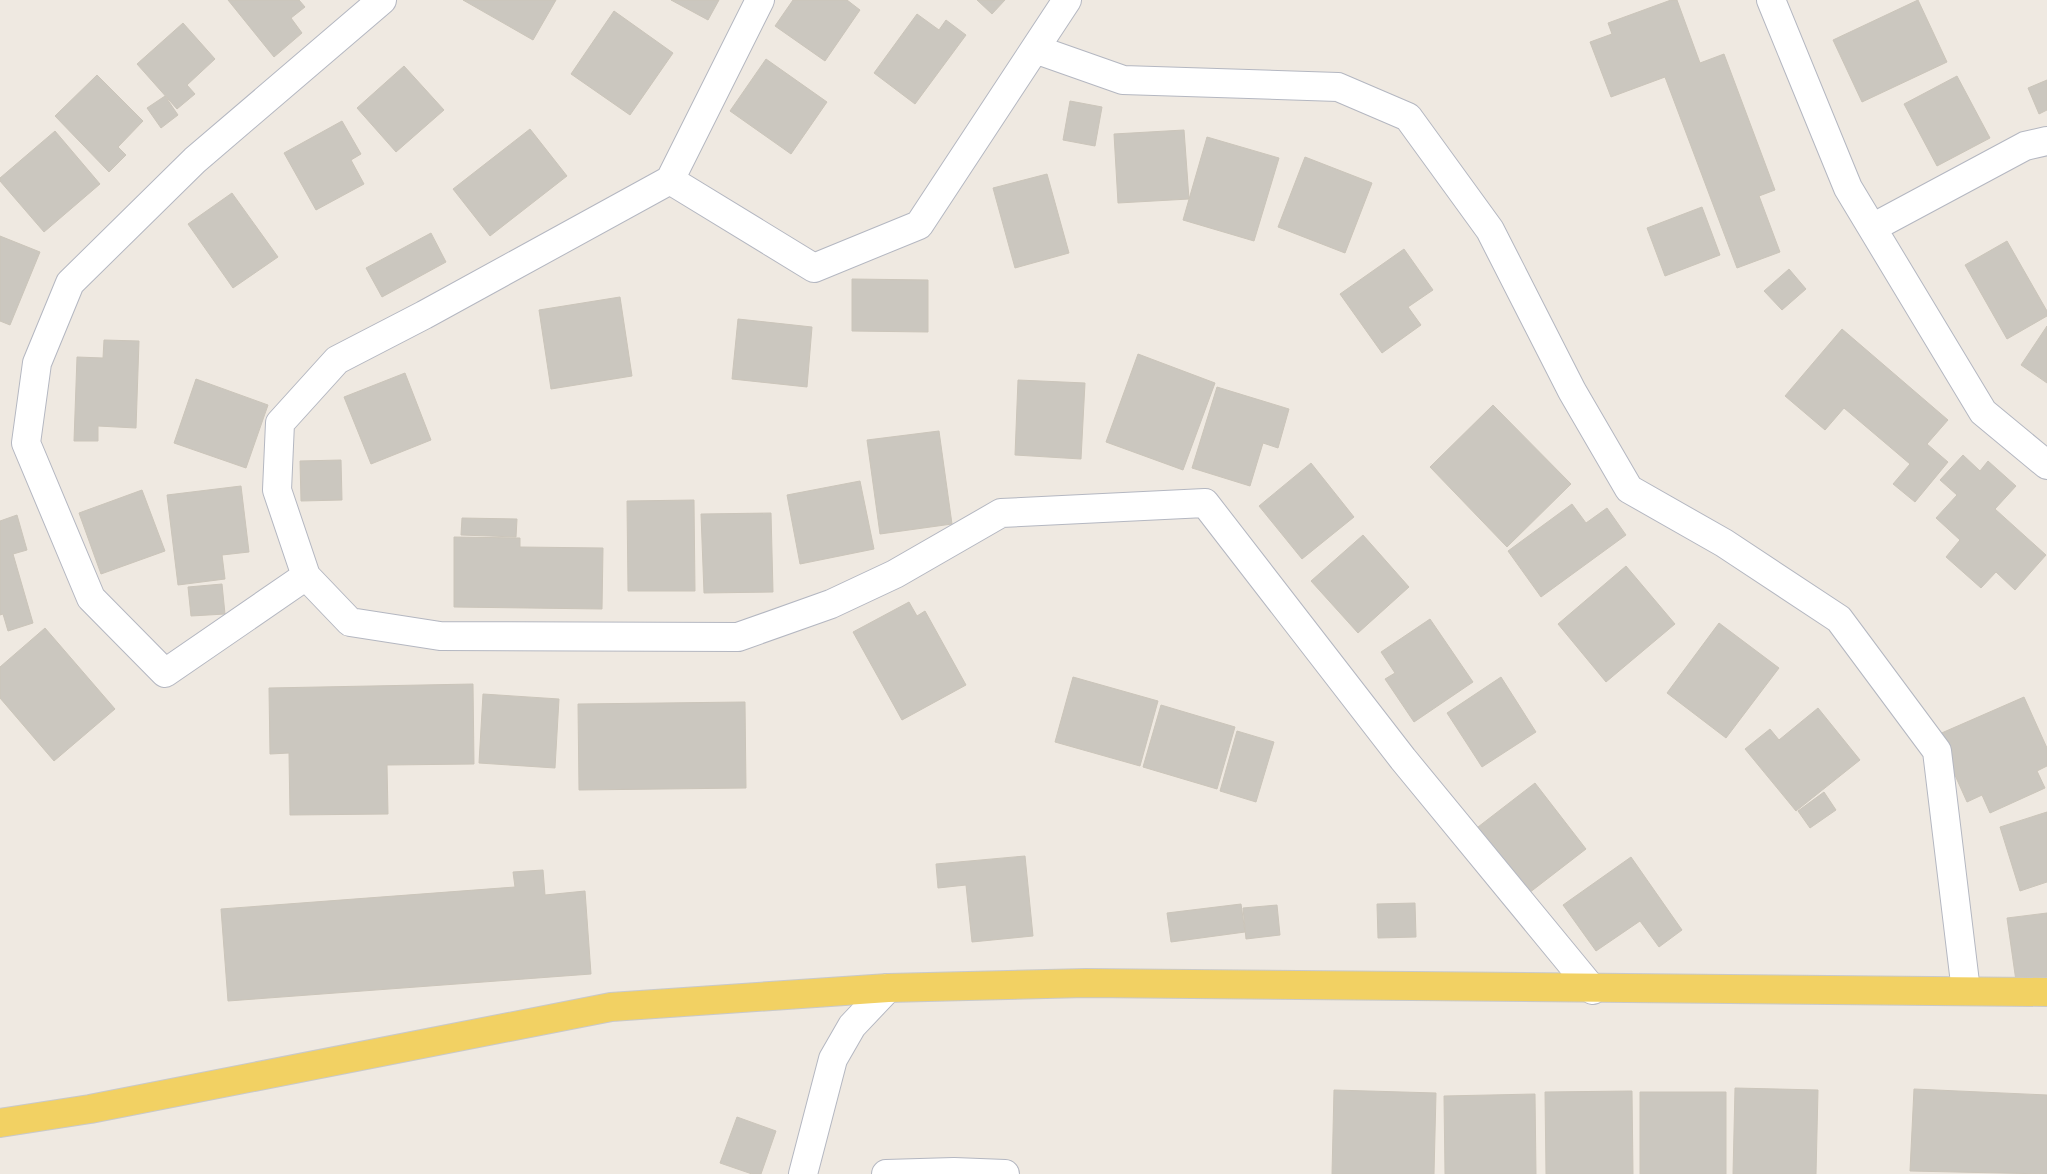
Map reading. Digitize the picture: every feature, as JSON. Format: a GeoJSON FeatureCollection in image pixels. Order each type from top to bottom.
{"type":"FeatureCollection","features":[{"type":"Feature","properties":{"kind":"main road"},"geometry":{"type":"LineString","coordinates":[[0,1123],[90,1109],[610,1007],[888,988],[1086,983],[1593,990],[2047,992]]}},
{"type":"Feature","properties":{"kind":"street"},"geometry":{"type":"LineString","coordinates":[[306,576],[165,673],[91,598],[26,443],[38,363],[70,283],[195,160],[382,0]]}},
{"type":"Feature","properties":{"kind":"street"},"geometry":{"type":"LineString","coordinates":[[760,0],[670,180],[424,315],[337,360],[280,423],[277,490],[306,576],[350,622],[440,636],[738,637],[831,604],[894,574],[1001,513],[1204,503],[1403,759],[1593,990]]}},
{"type":"Feature","properties":{"kind":"street"},"geometry":{"type":"LineString","coordinates":[[670,180],[814,268],[919,225],[1067,0]]}},
{"type":"Feature","properties":{"kind":"street"},"geometry":{"type":"LineString","coordinates":[[1771,0],[1848,188],[1983,412],[2047,465]]}},
{"type":"Feature","properties":{"kind":"street"},"geometry":{"type":"LineString","coordinates":[[1035,49],[1122,80],[1338,87],[1408,117],[1490,230],[1572,391],[1629,489],[1724,543],[1839,619],[1937,751],[1966,991]]}},
{"type":"Feature","properties":{"kind":"street"},"geometry":{"type":"LineString","coordinates":[[1872,228],[2025,146],[2047,141]]}},
{"type":"Feature","properties":{"kind":"street"},"geometry":{"type":"LineString","coordinates":[[803,1174],[833,1060],[852,1026],[888,988]]}},
{"type":"Feature","properties":{"kind":"street"},"geometry":{"type":"LineString","coordinates":[[886,1174],[954,1172],[1005,1174]]}},
{"type":"Feature","properties":{"kind":"building"},"geometry":{"type":"Polygon","coordinates":[[[228,0],[299,0],[305,7],[291,18],[302,33],[274,57],[228,0]]]}},
{"type":"Feature","properties":{"kind":"building"},"geometry":{"type":"Polygon","coordinates":[[[463,0],[556,0],[533,40],[463,0]]]}},
{"type":"Feature","properties":{"kind":"building"},"geometry":{"type":"Polygon","coordinates":[[[671,0],[719,0],[708,20],[671,0]]]}},
{"type":"Feature","properties":{"kind":"building"},"geometry":{"type":"Polygon","coordinates":[[[793,0],[847,0],[860,10],[825,61],[775,26],[793,0]]]}},
{"type":"Feature","properties":{"kind":"building"},"geometry":{"type":"Polygon","coordinates":[[[977,0],[1005,0],[992,14],[977,0]]]}},
{"type":"Feature","properties":{"kind":"building"},"geometry":{"type":"Polygon","coordinates":[[[1671,0],[1677,0],[1700,63],[1724,54],[1775,190],[1759,196],[1780,252],[1737,268],[1665,77],[1611,97],[1590,42],[1612,34],[1608,23],[1671,0]]]}},
{"type":"Feature","properties":{"kind":"building"},"geometry":{"type":"Polygon","coordinates":[[[1918,0],[1947,62],[1862,102],[1833,40],[1918,0]]]}},
{"type":"Feature","properties":{"kind":"building"},"geometry":{"type":"Polygon","coordinates":[[[614,11],[673,53],[630,115],[571,74],[614,11]]]}},
{"type":"Feature","properties":{"kind":"building"},"geometry":{"type":"Polygon","coordinates":[[[917,14],[939,30],[946,20],[966,35],[915,104],[874,73],[917,14]]]}},
{"type":"Feature","properties":{"kind":"building"},"geometry":{"type":"Polygon","coordinates":[[[183,23],[215,59],[187,85],[195,94],[177,109],[137,64],[183,23]]]}},
{"type":"Feature","properties":{"kind":"building"},"geometry":{"type":"Polygon","coordinates":[[[766,59],[827,102],[791,154],[730,111],[766,59]]]}},
{"type":"Feature","properties":{"kind":"building"},"geometry":{"type":"Polygon","coordinates":[[[404,66],[444,110],[396,152],[357,108],[404,66]]]}},
{"type":"Feature","properties":{"kind":"building"},"geometry":{"type":"Polygon","coordinates":[[[97,75],[143,121],[118,147],[126,155],[109,172],[55,116],[97,75]]]}},
{"type":"Feature","properties":{"kind":"building"},"geometry":{"type":"Polygon","coordinates":[[[1957,76],[1990,138],[1937,166],[1904,104],[1957,76]]]}},
{"type":"Feature","properties":{"kind":"building"},"geometry":{"type":"Polygon","coordinates":[[[2047,80],[2047,110],[2039,114],[2028,88],[2047,80]]]}},
{"type":"Feature","properties":{"kind":"building"},"geometry":{"type":"Polygon","coordinates":[[[165,96],[178,115],[161,128],[147,108],[165,96]]]}},
{"type":"Feature","properties":{"kind":"building"},"geometry":{"type":"Polygon","coordinates":[[[1070,101],[1102,107],[1095,146],[1063,140],[1070,101]]]}},
{"type":"Feature","properties":{"kind":"building"},"geometry":{"type":"Polygon","coordinates":[[[342,121],[361,154],[351,160],[364,184],[316,210],[284,153],[342,121]]]}},
{"type":"Feature","properties":{"kind":"building"},"geometry":{"type":"Polygon","coordinates":[[[530,129],[567,176],[490,236],[453,189],[530,129]]]}},
{"type":"Feature","properties":{"kind":"building"},"geometry":{"type":"Polygon","coordinates":[[[1184,130],[1189,199],[1118,203],[1114,134],[1184,130]]]}},
{"type":"Feature","properties":{"kind":"building"},"geometry":{"type":"Polygon","coordinates":[[[55,131],[100,184],[44,232],[0,181],[0,178],[55,131]]]}},
{"type":"Feature","properties":{"kind":"building"},"geometry":{"type":"Polygon","coordinates":[[[1207,137],[1279,158],[1254,241],[1183,220],[1207,137]]]}},
{"type":"Feature","properties":{"kind":"building"},"geometry":{"type":"Polygon","coordinates":[[[1305,157],[1372,183],[1345,253],[1278,227],[1305,157]]]}},
{"type":"Feature","properties":{"kind":"building"},"geometry":{"type":"Polygon","coordinates":[[[1047,174],[1069,253],[1015,268],[993,188],[1047,174]]]}},
{"type":"Feature","properties":{"kind":"building"},"geometry":{"type":"Polygon","coordinates":[[[232,193],[278,257],[233,288],[188,224],[232,193]]]}},
{"type":"Feature","properties":{"kind":"building"},"geometry":{"type":"Polygon","coordinates":[[[1702,207],[1720,255],[1665,276],[1647,228],[1702,207]]]}},
{"type":"Feature","properties":{"kind":"building"},"geometry":{"type":"Polygon","coordinates":[[[431,233],[446,262],[382,297],[366,268],[431,233]]]}},
{"type":"Feature","properties":{"kind":"building"},"geometry":{"type":"Polygon","coordinates":[[[0,236],[40,252],[10,325],[0,321],[0,236]]]}},
{"type":"Feature","properties":{"kind":"building"},"geometry":{"type":"Polygon","coordinates":[[[2007,241],[2047,311],[2047,316],[2007,339],[1965,265],[2007,241]]]}},
{"type":"Feature","properties":{"kind":"building"},"geometry":{"type":"Polygon","coordinates":[[[1404,249],[1433,290],[1408,307],[1421,325],[1382,353],[1340,294],[1404,249]]]}},
{"type":"Feature","properties":{"kind":"building"},"geometry":{"type":"Polygon","coordinates":[[[1789,269],[1806,289],[1782,310],[1764,291],[1789,269]]]}},
{"type":"Feature","properties":{"kind":"building"},"geometry":{"type":"Polygon","coordinates":[[[852,279],[928,280],[928,332],[852,331],[852,279]]]}},
{"type":"Feature","properties":{"kind":"building"},"geometry":{"type":"Polygon","coordinates":[[[620,297],[632,376],[551,389],[539,310],[620,297]]]}},
{"type":"Feature","properties":{"kind":"building"},"geometry":{"type":"Polygon","coordinates":[[[738,319],[812,327],[807,387],[732,379],[738,319]]]}},
{"type":"Feature","properties":{"kind":"building"},"geometry":{"type":"Polygon","coordinates":[[[2047,326],[2047,383],[2021,365],[2047,326]]]}},
{"type":"Feature","properties":{"kind":"building"},"geometry":{"type":"Polygon","coordinates":[[[1842,329],[1948,420],[1927,444],[1948,462],[1915,502],[1893,484],[1910,464],[1844,408],[1825,430],[1785,396],[1842,329]]]}},
{"type":"Feature","properties":{"kind":"building"},"geometry":{"type":"Polygon","coordinates":[[[104,340],[139,341],[136,428],[98,426],[98,441],[74,441],[77,357],[103,358],[104,340]]]}},
{"type":"Feature","properties":{"kind":"building"},"geometry":{"type":"Polygon","coordinates":[[[1138,354],[1215,383],[1183,470],[1106,442],[1138,354]]]}},
{"type":"Feature","properties":{"kind":"building"},"geometry":{"type":"Polygon","coordinates":[[[405,373],[431,440],[371,464],[344,397],[405,373]]]}},
{"type":"Feature","properties":{"kind":"building"},"geometry":{"type":"Polygon","coordinates":[[[196,379],[268,405],[246,468],[174,443],[196,379]]]}},
{"type":"Feature","properties":{"kind":"building"},"geometry":{"type":"Polygon","coordinates":[[[1018,380],[1085,383],[1081,459],[1015,455],[1018,380]]]}},
{"type":"Feature","properties":{"kind":"building"},"geometry":{"type":"Polygon","coordinates":[[[1217,387],[1289,409],[1278,448],[1263,443],[1250,486],[1192,468],[1217,387]]]}},
{"type":"Feature","properties":{"kind":"building"},"geometry":{"type":"Polygon","coordinates":[[[1493,405],[1571,484],[1507,547],[1430,467],[1493,405]]]}},
{"type":"Feature","properties":{"kind":"building"},"geometry":{"type":"Polygon","coordinates":[[[939,431],[952,524],[880,534],[867,440],[939,431]]]}},
{"type":"Feature","properties":{"kind":"building"},"geometry":{"type":"Polygon","coordinates":[[[1963,455],[1980,471],[1988,461],[2016,486],[1995,509],[2046,555],[2015,590],[1996,572],[1981,588],[1946,557],[1960,540],[1936,518],[1957,495],[1940,480],[1963,455]]]}},
{"type":"Feature","properties":{"kind":"building"},"geometry":{"type":"Polygon","coordinates":[[[341,460],[342,500],[301,501],[300,461],[341,460]]]}},
{"type":"Feature","properties":{"kind":"building"},"geometry":{"type":"Polygon","coordinates":[[[1311,463],[1354,517],[1302,559],[1259,506],[1311,463]]]}},
{"type":"Feature","properties":{"kind":"building"},"geometry":{"type":"Polygon","coordinates":[[[860,481],[874,549],[800,564],[787,495],[860,481]]]}},
{"type":"Feature","properties":{"kind":"building"},"geometry":{"type":"Polygon","coordinates":[[[241,486],[249,552],[222,555],[225,579],[178,585],[167,495],[241,486]]]}},
{"type":"Feature","properties":{"kind":"building"},"geometry":{"type":"Polygon","coordinates":[[[142,490],[165,551],[101,574],[79,513],[142,490]]]}},
{"type":"Feature","properties":{"kind":"building"},"geometry":{"type":"Polygon","coordinates":[[[694,500],[695,591],[628,591],[627,501],[694,500]]]}},
{"type":"Feature","properties":{"kind":"building"},"geometry":{"type":"Polygon","coordinates":[[[1572,504],[1586,523],[1607,508],[1626,535],[1541,597],[1508,551],[1572,504]]]}},
{"type":"Feature","properties":{"kind":"building"},"geometry":{"type":"Polygon","coordinates":[[[771,513],[773,592],[704,593],[701,514],[771,513]]]}},
{"type":"Feature","properties":{"kind":"building"},"geometry":{"type":"Polygon","coordinates":[[[17,515],[27,550],[13,554],[33,623],[8,631],[3,614],[0,615],[0,521],[17,515]]]}},
{"type":"Feature","properties":{"kind":"building"},"geometry":{"type":"Polygon","coordinates":[[[462,518],[517,519],[516,537],[461,535],[462,518]]]}},
{"type":"Feature","properties":{"kind":"building"},"geometry":{"type":"Polygon","coordinates":[[[1363,535],[1409,587],[1358,633],[1311,581],[1363,535]]]}},
{"type":"Feature","properties":{"kind":"building"},"geometry":{"type":"Polygon","coordinates":[[[454,537],[520,538],[520,547],[603,548],[602,609],[454,607],[454,537]]]}},
{"type":"Feature","properties":{"kind":"building"},"geometry":{"type":"Polygon","coordinates":[[[1626,566],[1675,624],[1606,682],[1558,624],[1626,566]]]}},
{"type":"Feature","properties":{"kind":"building"},"geometry":{"type":"Polygon","coordinates":[[[222,584],[225,614],[191,616],[188,587],[222,584]]]}},
{"type":"Feature","properties":{"kind":"building"},"geometry":{"type":"Polygon","coordinates":[[[909,602],[917,616],[925,611],[966,685],[902,720],[853,632],[909,602]]]}},
{"type":"Feature","properties":{"kind":"building"},"geometry":{"type":"Polygon","coordinates":[[[1430,619],[1473,682],[1414,722],[1385,679],[1395,673],[1381,652],[1430,619]]]}},
{"type":"Feature","properties":{"kind":"building"},"geometry":{"type":"Polygon","coordinates":[[[1719,623],[1779,668],[1726,738],[1667,693],[1719,623]]]}},
{"type":"Feature","properties":{"kind":"building"},"geometry":{"type":"Polygon","coordinates":[[[45,628],[115,709],[54,761],[0,698],[0,667],[45,628]]]}},
{"type":"Feature","properties":{"kind":"building"},"geometry":{"type":"Polygon","coordinates":[[[1073,677],[1158,701],[1140,766],[1055,742],[1073,677]]]}},
{"type":"Feature","properties":{"kind":"building"},"geometry":{"type":"Polygon","coordinates":[[[1501,677],[1536,732],[1482,767],[1447,713],[1501,677]]]}},
{"type":"Feature","properties":{"kind":"building"},"geometry":{"type":"Polygon","coordinates":[[[473,684],[474,764],[387,765],[388,814],[290,815],[289,753],[270,754],[269,688],[473,684]]]}},
{"type":"Feature","properties":{"kind":"building"},"geometry":{"type":"Polygon","coordinates":[[[483,694],[559,699],[555,768],[479,763],[483,694]]]}},
{"type":"Feature","properties":{"kind":"building"},"geometry":{"type":"Polygon","coordinates":[[[2024,697],[2047,748],[2047,766],[2037,771],[2045,788],[1990,813],[1982,795],[1967,802],[1937,735],[2024,697]]]}},
{"type":"Feature","properties":{"kind":"building"},"geometry":{"type":"Polygon","coordinates":[[[745,702],[746,788],[579,790],[578,704],[745,702]]]}},
{"type":"Feature","properties":{"kind":"building"},"geometry":{"type":"Polygon","coordinates":[[[1161,705],[1235,727],[1217,789],[1143,767],[1161,705]]]}},
{"type":"Feature","properties":{"kind":"building"},"geometry":{"type":"Polygon","coordinates":[[[1818,708],[1860,760],[1796,811],[1745,749],[1770,729],[1779,740],[1818,708]]]}},
{"type":"Feature","properties":{"kind":"building"},"geometry":{"type":"Polygon","coordinates":[[[1237,731],[1274,742],[1256,802],[1220,791],[1237,731]]]}},
{"type":"Feature","properties":{"kind":"building"},"geometry":{"type":"Polygon","coordinates":[[[1535,783],[1586,849],[1529,893],[1478,827],[1535,783]]]}},
{"type":"Feature","properties":{"kind":"building"},"geometry":{"type":"Polygon","coordinates":[[[1824,792],[1836,810],[1810,828],[1798,811],[1824,792]]]}},
{"type":"Feature","properties":{"kind":"building"},"geometry":{"type":"Polygon","coordinates":[[[2047,812],[2047,882],[2020,891],[2000,827],[2047,812]]]}},
{"type":"Feature","properties":{"kind":"building"},"geometry":{"type":"Polygon","coordinates":[[[1025,856],[1033,936],[972,942],[966,885],[938,888],[936,864],[1025,856]]]}},
{"type":"Feature","properties":{"kind":"building"},"geometry":{"type":"Polygon","coordinates":[[[1631,857],[1682,930],[1659,947],[1640,921],[1596,951],[1563,905],[1631,857]]]}},
{"type":"Feature","properties":{"kind":"building"},"geometry":{"type":"Polygon","coordinates":[[[543,870],[545,895],[585,891],[591,974],[228,1001],[221,909],[515,887],[513,872],[543,870]]]}},
{"type":"Feature","properties":{"kind":"building"},"geometry":{"type":"Polygon","coordinates":[[[1415,903],[1416,937],[1378,938],[1377,904],[1415,903]]]}},
{"type":"Feature","properties":{"kind":"building"},"geometry":{"type":"Polygon","coordinates":[[[1241,904],[1245,932],[1171,942],[1167,913],[1241,904]]]}},
{"type":"Feature","properties":{"kind":"building"},"geometry":{"type":"Polygon","coordinates":[[[1277,905],[1280,935],[1246,939],[1243,908],[1277,905]]]}},
{"type":"Feature","properties":{"kind":"building"},"geometry":{"type":"Polygon","coordinates":[[[2047,913],[2047,978],[2016,981],[2007,918],[2047,913]]]}},
{"type":"Feature","properties":{"kind":"building"},"geometry":{"type":"Polygon","coordinates":[[[1735,1088],[1818,1090],[1816,1174],[1733,1174],[1735,1088]]]}},
{"type":"Feature","properties":{"kind":"building"},"geometry":{"type":"Polygon","coordinates":[[[1914,1089],[2047,1095],[2047,1174],[1910,1171],[1914,1089]]]}},
{"type":"Feature","properties":{"kind":"building"},"geometry":{"type":"Polygon","coordinates":[[[1334,1090],[1436,1093],[1434,1174],[1332,1174],[1334,1090]]]}},
{"type":"Feature","properties":{"kind":"building"},"geometry":{"type":"Polygon","coordinates":[[[1632,1091],[1633,1174],[1546,1174],[1545,1092],[1632,1091]]]}},
{"type":"Feature","properties":{"kind":"building"},"geometry":{"type":"Polygon","coordinates":[[[1640,1092],[1726,1092],[1726,1174],[1640,1174],[1640,1092]]]}},
{"type":"Feature","properties":{"kind":"building"},"geometry":{"type":"Polygon","coordinates":[[[1535,1094],[1536,1174],[1445,1174],[1444,1096],[1535,1094]]]}},
{"type":"Feature","properties":{"kind":"building"},"geometry":{"type":"Polygon","coordinates":[[[737,1117],[776,1131],[761,1174],[752,1174],[720,1163],[737,1117]]]}}]}
